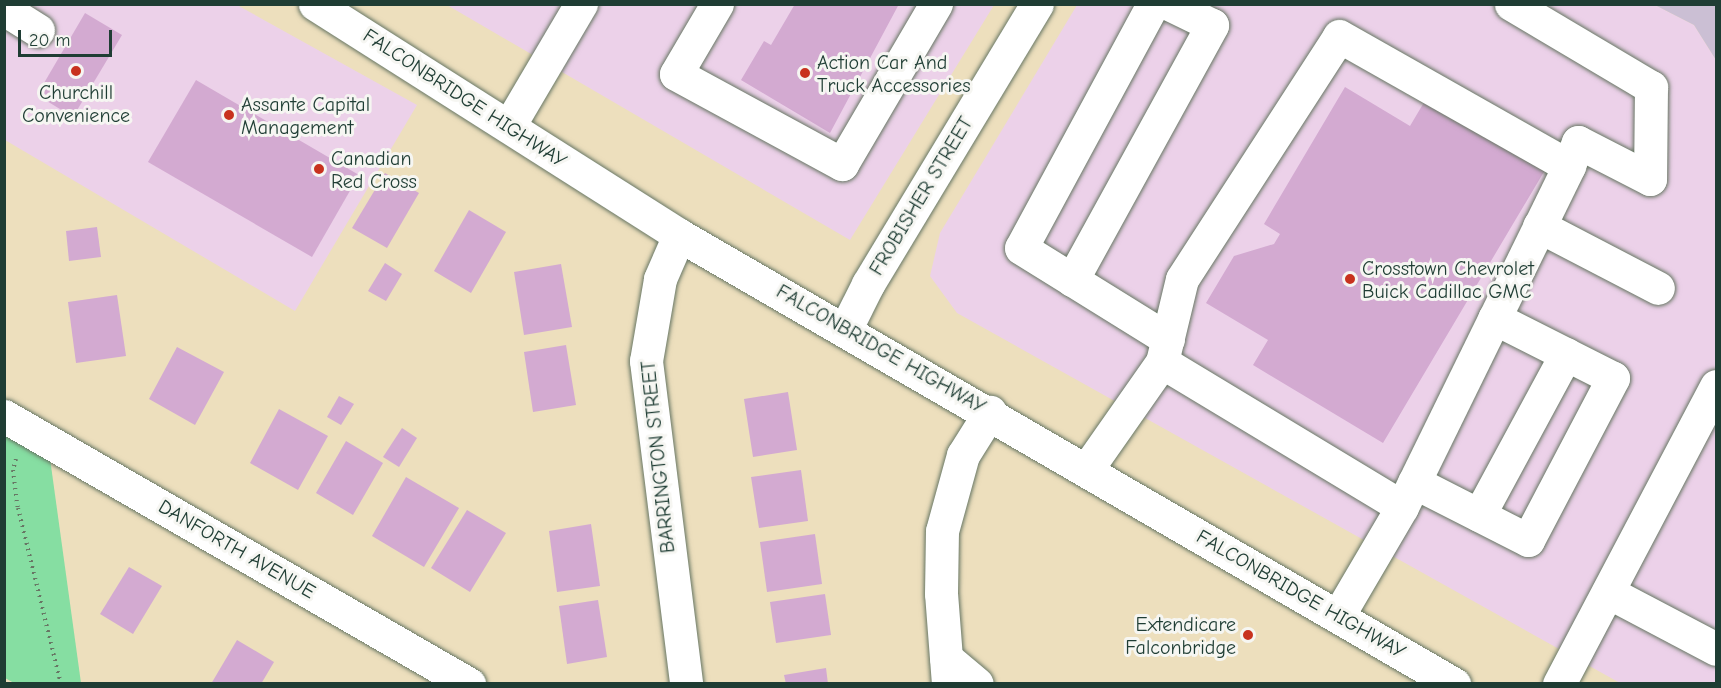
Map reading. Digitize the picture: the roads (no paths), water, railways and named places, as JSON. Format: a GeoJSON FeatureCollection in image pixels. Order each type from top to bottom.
{"type":"FeatureCollection","features":[{"type":"Feature","properties":{"kind":"street","name":"FALCONBRIDGE HIGHWAY"},"geometry":{"type":"LineString","coordinates":[[315,4],[679,235],[846,328],[1454,684]]}},
{"type":"Feature","properties":{"kind":"street"},"geometry":{"type":"LineString","coordinates":[[509,126],[581,4]]}},
{"type":"Feature","properties":{"kind":"street"},"geometry":{"type":"LineString","coordinates":[[717,4],[676,74],[842,164],[936,4]]}},
{"type":"Feature","properties":{"kind":"street","name":"FROBISHER STREET"},"geometry":{"type":"LineString","coordinates":[[846,328],[868,284],[1037,4]]}},
{"type":"Feature","properties":{"kind":"street"},"geometry":{"type":"LineString","coordinates":[[1153,4],[1021,248],[1072,280],[1165,350],[1408,494],[1479,515],[1528,540],[1613,378],[1494,318]]}},
{"type":"Feature","properties":{"kind":"street"},"geometry":{"type":"LineString","coordinates":[[1072,280],[1212,25],[1169,4]]}},
{"type":"Feature","properties":{"kind":"street"},"geometry":{"type":"LineString","coordinates":[[1338,616],[1408,494],[1569,166],[1578,142],[1650,180],[1651,87],[1511,4]]}},
{"type":"Feature","properties":{"kind":"street"},"geometry":{"type":"LineString","coordinates":[[4,9],[38,30]]}},
{"type":"Feature","properties":{"kind":"street"},"geometry":{"type":"LineString","coordinates":[[1087,469],[1165,350],[1182,279],[1339,36],[1569,166]]}},
{"type":"Feature","properties":{"kind":"street"},"geometry":{"type":"LineString","coordinates":[[1539,226],[1658,288]]}},
{"type":"Feature","properties":{"kind":"street","name":"BARRINGTON STREET"},"geometry":{"type":"LineString","coordinates":[[679,235],[660,279],[646,361],[686,684]]}},
{"type":"Feature","properties":{"kind":"street"},"geometry":{"type":"LineString","coordinates":[[1479,515],[1566,354]]}},
{"type":"Feature","properties":{"kind":"street"},"geometry":{"type":"LineString","coordinates":[[1559,684],[1716,386]]}},
{"type":"Feature","properties":{"kind":"street"},"geometry":{"type":"LineString","coordinates":[[977,684],[947,671],[942,531],[963,455],[990,412]]}},
{"type":"Feature","properties":{"kind":"street","name":"DANFORTH AVENUE"},"geometry":{"type":"LineString","coordinates":[[15,421],[470,684]]}},
{"type":"Feature","properties":{"kind":"street"},"geometry":{"type":"LineString","coordinates":[[1608,592],[1716,649]]}},
{"type":"Feature","properties":{"kind":"place","name":"Churchill Convenience"},"geometry":{"type":"Point","coordinates":[76,71]}},
{"type":"Feature","properties":{"kind":"place","name":"Action Car And Truck Accessories"},"geometry":{"type":"Point","coordinates":[805,73]}},
{"type":"Feature","properties":{"kind":"place","name":"Assante Capital Management"},"geometry":{"type":"Point","coordinates":[229,115]}},
{"type":"Feature","properties":{"kind":"place","name":"Canadian Red Cross"},"geometry":{"type":"Point","coordinates":[319,169]}},
{"type":"Feature","properties":{"kind":"place","name":"Crosstown Chevrolet Buick Cadillac GMC"},"geometry":{"type":"Point","coordinates":[1350,279]}},
{"type":"Feature","properties":{"kind":"place","name":"Extendicare Falconbridge"},"geometry":{"type":"Point","coordinates":[1248,635]}}]}
